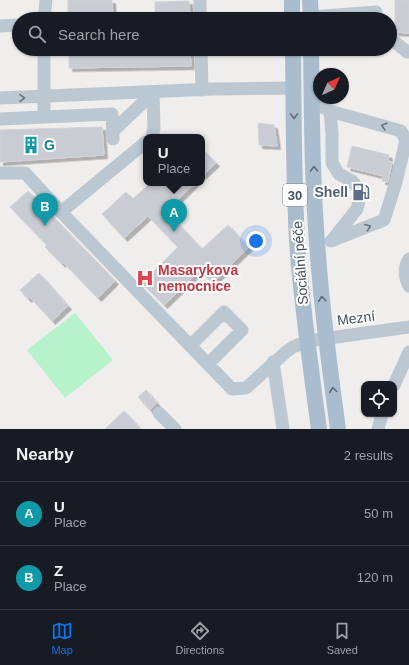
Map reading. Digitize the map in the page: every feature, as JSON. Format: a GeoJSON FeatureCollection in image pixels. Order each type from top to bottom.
{"type":"FeatureCollection","features":[{"type":"Feature","properties":{"kind":"main road"},"geometry":{"type":"LineString","coordinates":[[292,0],[292,12]]}},
{"type":"Feature","properties":{"kind":"main road"},"geometry":{"type":"LineString","coordinates":[[310,0],[311,12]]}},
{"type":"Feature","properties":{"kind":"main road","name":"Sociální péče"},"geometry":{"type":"LineString","coordinates":[[293,56],[294,162],[298,254],[319,429]]}},
{"type":"Feature","properties":{"kind":"main road","name":"Sociální péče"},"geometry":{"type":"LineString","coordinates":[[311,56],[318,255],[326,338],[338,429]]}},
{"type":"Feature","properties":{"kind":"street"},"geometry":{"type":"LineString","coordinates":[[45,12],[46,0]]}},
{"type":"Feature","properties":{"kind":"street"},"geometry":{"type":"LineString","coordinates":[[200,0],[200,12]]}},
{"type":"Feature","properties":{"kind":"street"},"geometry":{"type":"LineString","coordinates":[[360,12],[377,10]]}},
{"type":"Feature","properties":{"kind":"street"},"geometry":{"type":"LineString","coordinates":[[0,26],[12,25]]}},
{"type":"Feature","properties":{"kind":"street"},"geometry":{"type":"LineString","coordinates":[[397,44],[408,53]]}},
{"type":"Feature","properties":{"kind":"street"},"geometry":{"type":"LineString","coordinates":[[44,56],[44,116]]}},
{"type":"Feature","properties":{"kind":"street"},"geometry":{"type":"LineString","coordinates":[[202,56],[208,90]]}},
{"type":"Feature","properties":{"kind":"street"},"geometry":{"type":"LineString","coordinates":[[0,98],[294,88]]}},
{"type":"Feature","properties":{"kind":"street"},"geometry":{"type":"LineString","coordinates":[[0,119],[112,114],[113,135],[152,93]]}},
{"type":"Feature","properties":{"kind":"street"},"geometry":{"type":"LineString","coordinates":[[152,93],[154,128],[153,134]]}},
{"type":"Feature","properties":{"kind":"street"},"geometry":{"type":"LineString","coordinates":[[312,102],[330,111],[401,131],[406,140],[396,182],[384,220],[331,241]]}},
{"type":"Feature","properties":{"kind":"street"},"geometry":{"type":"LineString","coordinates":[[318,255],[357,209],[361,192],[352,181],[339,174],[332,163],[330,111]]}},
{"type":"Feature","properties":{"kind":"street"},"geometry":{"type":"LineString","coordinates":[[61,212],[143,144]]}},
{"type":"Feature","properties":{"kind":"street"},"geometry":{"type":"LineString","coordinates":[[0,173],[25,173],[61,212],[190,346],[208,364],[242,330],[224,312],[190,346]]}},
{"type":"Feature","properties":{"kind":"street"},"geometry":{"type":"LineString","coordinates":[[409,259],[406,264],[405,278],[409,286]]}},
{"type":"Feature","properties":{"kind":"street","name":"Mezní"},"geometry":{"type":"LineString","coordinates":[[208,364],[232,389],[246,388],[273,362],[293,347],[308,341],[409,327]]}},
{"type":"Feature","properties":{"kind":"street"},"geometry":{"type":"LineString","coordinates":[[396,381],[409,352]]}},
{"type":"Feature","properties":{"kind":"street"},"geometry":{"type":"LineString","coordinates":[[273,362],[283,429]]}},
{"type":"Feature","properties":{"kind":"street"},"geometry":{"type":"LineString","coordinates":[[159,413],[175,429]]}},
{"type":"Feature","properties":{"kind":"street"},"geometry":{"type":"LineString","coordinates":[[378,429],[381,417]]}},
{"type":"Feature","properties":{"kind":"green space"},"geometry":{"type":"Polygon","coordinates":[[[75,313],[113,360],[65,398],[27,350],[75,313]]]}},
{"type":"Feature","properties":{"kind":"building"},"geometry":{"type":"Polygon","coordinates":[[[68,0],[112,0],[113,12],[68,12],[68,0]]]}},
{"type":"Feature","properties":{"kind":"building"},"geometry":{"type":"Polygon","coordinates":[[[395,0],[409,0],[409,33],[397,32],[397,12],[395,12],[395,0]]]}},
{"type":"Feature","properties":{"kind":"building"},"geometry":{"type":"Polygon","coordinates":[[[189,1],[190,12],[155,12],[155,2],[189,1]]]}},
{"type":"Feature","properties":{"kind":"building"},"geometry":{"type":"Polygon","coordinates":[[[69,56],[190,56],[191,66],[69,68],[69,56]]]}},
{"type":"Feature","properties":{"kind":"building"},"geometry":{"type":"Polygon","coordinates":[[[258,123],[274,125],[277,146],[259,145],[258,123]]]}},
{"type":"Feature","properties":{"kind":"building","name":"G"},"geometry":{"type":"Polygon","coordinates":[[[102,127],[104,155],[0,162],[0,130],[102,127]]]}},
{"type":"Feature","properties":{"kind":"building"},"geometry":{"type":"Polygon","coordinates":[[[352,146],[389,155],[388,161],[392,162],[388,182],[382,181],[383,176],[347,167],[352,146]]]}},
{"type":"Feature","properties":{"kind":"building"},"geometry":{"type":"Polygon","coordinates":[[[205,152],[216,163],[205,173],[205,152]]]}},
{"type":"Feature","properties":{"kind":"building"},"geometry":{"type":"Polygon","coordinates":[[[147,186],[192,186],[166,211],[202,249],[228,225],[249,247],[212,283],[200,270],[164,305],[142,283],[178,247],[148,216],[124,238],[102,214],[126,192],[133,199],[147,186]]]}},
{"type":"Feature","properties":{"kind":"building"},"geometry":{"type":"Polygon","coordinates":[[[28,191],[115,281],[98,298],[63,262],[62,264],[45,247],[47,245],[10,207],[28,191]]]}},
{"type":"Feature","properties":{"kind":"building"},"geometry":{"type":"Polygon","coordinates":[[[39,273],[68,306],[52,321],[30,297],[28,299],[20,290],[39,273]]]}},
{"type":"Feature","properties":{"kind":"building"},"geometry":{"type":"Polygon","coordinates":[[[146,390],[157,403],[150,410],[138,397],[146,390]]]}},
{"type":"Feature","properties":{"kind":"building"},"geometry":{"type":"Polygon","coordinates":[[[124,411],[141,429],[105,429],[124,411]]]}},
{"type":"Feature","properties":{"kind":"place","name":"G"},"geometry":{"type":"Point","coordinates":[31,145]}},
{"type":"Feature","properties":{"kind":"place","name":"Shell"},"geometry":{"type":"Point","coordinates":[361,192]}},
{"type":"Feature","properties":{"kind":"place","name":"Z"},"geometry":{"type":"Point","coordinates":[45,226]}},
{"type":"Feature","properties":{"kind":"place","name":"U"},"geometry":{"type":"Point","coordinates":[174,232]}},
{"type":"Feature","properties":{"kind":"place","name":"Masarykova nemocnice"},"geometry":{"type":"Point","coordinates":[145,278]}}]}
